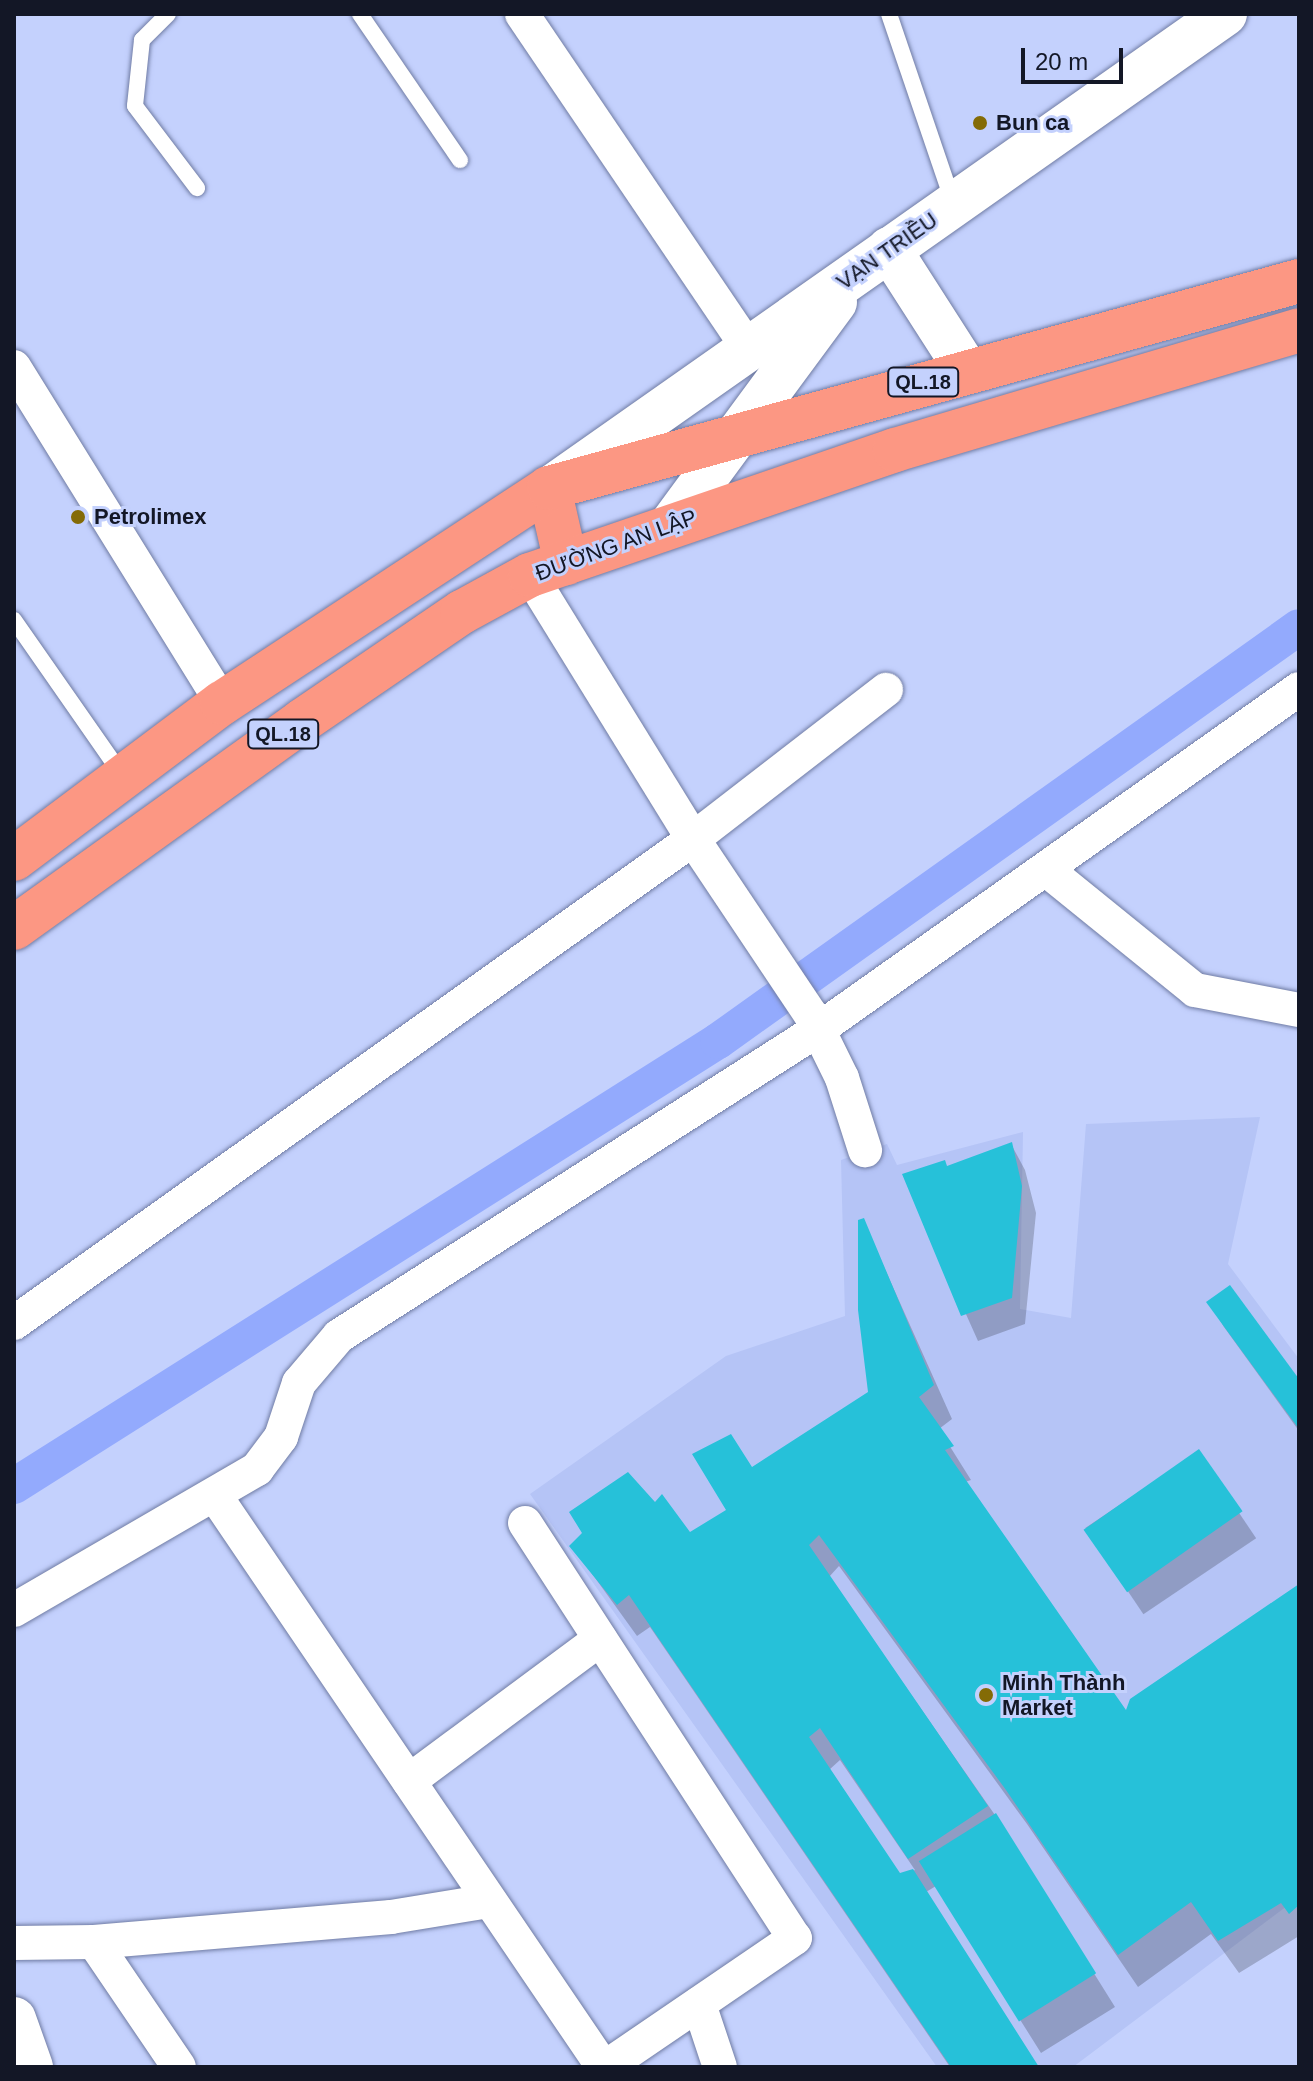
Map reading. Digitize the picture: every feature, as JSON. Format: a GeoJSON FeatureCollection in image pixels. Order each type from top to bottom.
{"type":"FeatureCollection","features":[{"type":"Feature","properties":{"kind":"highway","name":"QL.18"},"geometry":{"type":"LineString","coordinates":[[14,859],[222,703],[549,488],[966,369],[1299,281]]}},
{"type":"Feature","properties":{"kind":"highway","name":"ĐƯỜNG AN LẬP"},"geometry":{"type":"LineString","coordinates":[[14,928],[314,712],[462,612],[548,569],[895,450],[1299,330]]}},
{"type":"Feature","properties":{"kind":"highway"},"geometry":{"type":"LineString","coordinates":[[548,569],[549,488]]}},
{"type":"Feature","properties":{"kind":"street"},"geometry":{"type":"LineString","coordinates":[[522,14],[748,348]]}},
{"type":"Feature","properties":{"kind":"street","name":"VẠN TRIỀU"},"geometry":{"type":"LineString","coordinates":[[549,488],[1225,14]]}},
{"type":"Feature","properties":{"kind":"street"},"geometry":{"type":"LineString","coordinates":[[670,526],[735,435],[874,260],[966,369]]}},
{"type":"Feature","properties":{"kind":"street"},"geometry":{"type":"LineString","coordinates":[[14,367],[222,703]]}},
{"type":"Feature","properties":{"kind":"street"},"geometry":{"type":"LineString","coordinates":[[548,569],[693,839],[815,1022],[842,1078],[865,1150]]}},
{"type":"Feature","properties":{"kind":"street"},"geometry":{"type":"LineString","coordinates":[[14,1610],[216,1497],[257,1469],[281,1437],[299,1383],[339,1336],[1048,871],[1299,689]]}},
{"type":"Feature","properties":{"kind":"street"},"geometry":{"type":"LineString","coordinates":[[14,1323],[693,839],[886,690]]}},
{"type":"Feature","properties":{"kind":"street"},"geometry":{"type":"LineString","coordinates":[[1048,871],[1195,990],[1299,1010]]}},
{"type":"Feature","properties":{"kind":"street"},"geometry":{"type":"LineString","coordinates":[[216,1497],[605,2067],[795,1938],[525,1523]]}},
{"type":"Feature","properties":{"kind":"street"},"geometry":{"type":"LineString","coordinates":[[409,1781],[600,1639]]}},
{"type":"Feature","properties":{"kind":"street"},"geometry":{"type":"LineString","coordinates":[[14,1943],[94,1942],[391,1917],[489,1901]]}},
{"type":"Feature","properties":{"kind":"street"},"geometry":{"type":"LineString","coordinates":[[94,1942],[179,2067]]}},
{"type":"Feature","properties":{"kind":"street"},"geometry":{"type":"LineString","coordinates":[[699,2004],[720,2067]]}},
{"type":"Feature","properties":{"kind":"street"},"geometry":{"type":"LineString","coordinates":[[14,2019],[31,2067]]}},
{"type":"Feature","properties":{"kind":"lane"},"geometry":{"type":"LineString","coordinates":[[168,14],[142,40],[135,106],[197,188]]}},
{"type":"Feature","properties":{"kind":"lane"},"geometry":{"type":"LineString","coordinates":[[360,14],[460,160]]}},
{"type":"Feature","properties":{"kind":"lane"},"geometry":{"type":"LineString","coordinates":[[889,14],[954,205]]}},
{"type":"Feature","properties":{"kind":"lane"},"geometry":{"type":"LineString","coordinates":[[14,620],[124,776]]}},
{"type":"Feature","properties":{"kind":"shaded area","name":"Minh Thành Market"},"geometry":{"type":"Polygon","coordinates":[[[1260,1117],[1228,1264],[1299,1359],[1299,1897],[1073,2067],[937,2067],[530,1494],[726,1356],[845,1316],[841,1160],[887,1144],[897,1165],[1023,1132],[1020,1309],[1071,1318],[1086,1124],[1260,1117]]]}},
{"type":"Feature","properties":{"kind":"building"},"geometry":{"type":"Polygon","coordinates":[[[1012,1142],[1022,1186],[1012,1298],[961,1316],[902,1174],[945,1160],[947,1166],[1012,1142]]]}},
{"type":"Feature","properties":{"kind":"building"},"geometry":{"type":"Polygon","coordinates":[[[864,1218],[934,1385],[919,1397],[954,1446],[945,1450],[1126,1710],[1130,1699],[1299,1584],[1299,1905],[1289,1914],[1281,1903],[1218,1941],[1191,1902],[1118,1955],[1006,1790],[819,1535],[809,1545],[988,1806],[908,1859],[820,1728],[809,1737],[900,1873],[913,1869],[1039,2067],[951,2067],[629,1595],[617,1605],[569,1546],[582,1533],[569,1512],[628,1472],[655,1502],[662,1494],[690,1532],[726,1510],[692,1454],[731,1434],[752,1467],[868,1392],[858,1310],[858,1220],[864,1218]]]}},
{"type":"Feature","properties":{"kind":"building"},"geometry":{"type":"Polygon","coordinates":[[[1230,1285],[1299,1379],[1299,1429],[1206,1302],[1230,1285]]]}},
{"type":"Feature","properties":{"kind":"building"},"geometry":{"type":"Polygon","coordinates":[[[1199,1449],[1243,1511],[1127,1592],[1083,1530],[1199,1449]]]}},
{"type":"Feature","properties":{"kind":"building"},"geometry":{"type":"Polygon","coordinates":[[[996,1813],[1096,1973],[1019,2022],[919,1861],[996,1813]]]}},
{"type":"Feature","properties":{"kind":"waterway"},"geometry":{"type":"LineString","coordinates":[[14,1486],[718,1041],[1299,627]]}},
{"type":"Feature","properties":{"kind":"place","name":"Bun ca"},"geometry":{"type":"Point","coordinates":[980,123]}},
{"type":"Feature","properties":{"kind":"place","name":"Petrolimex"},"geometry":{"type":"Point","coordinates":[78,517]}},
{"type":"Feature","properties":{"kind":"place","name":"Minh Thành Market"},"geometry":{"type":"Point","coordinates":[986,1695]}}]}
